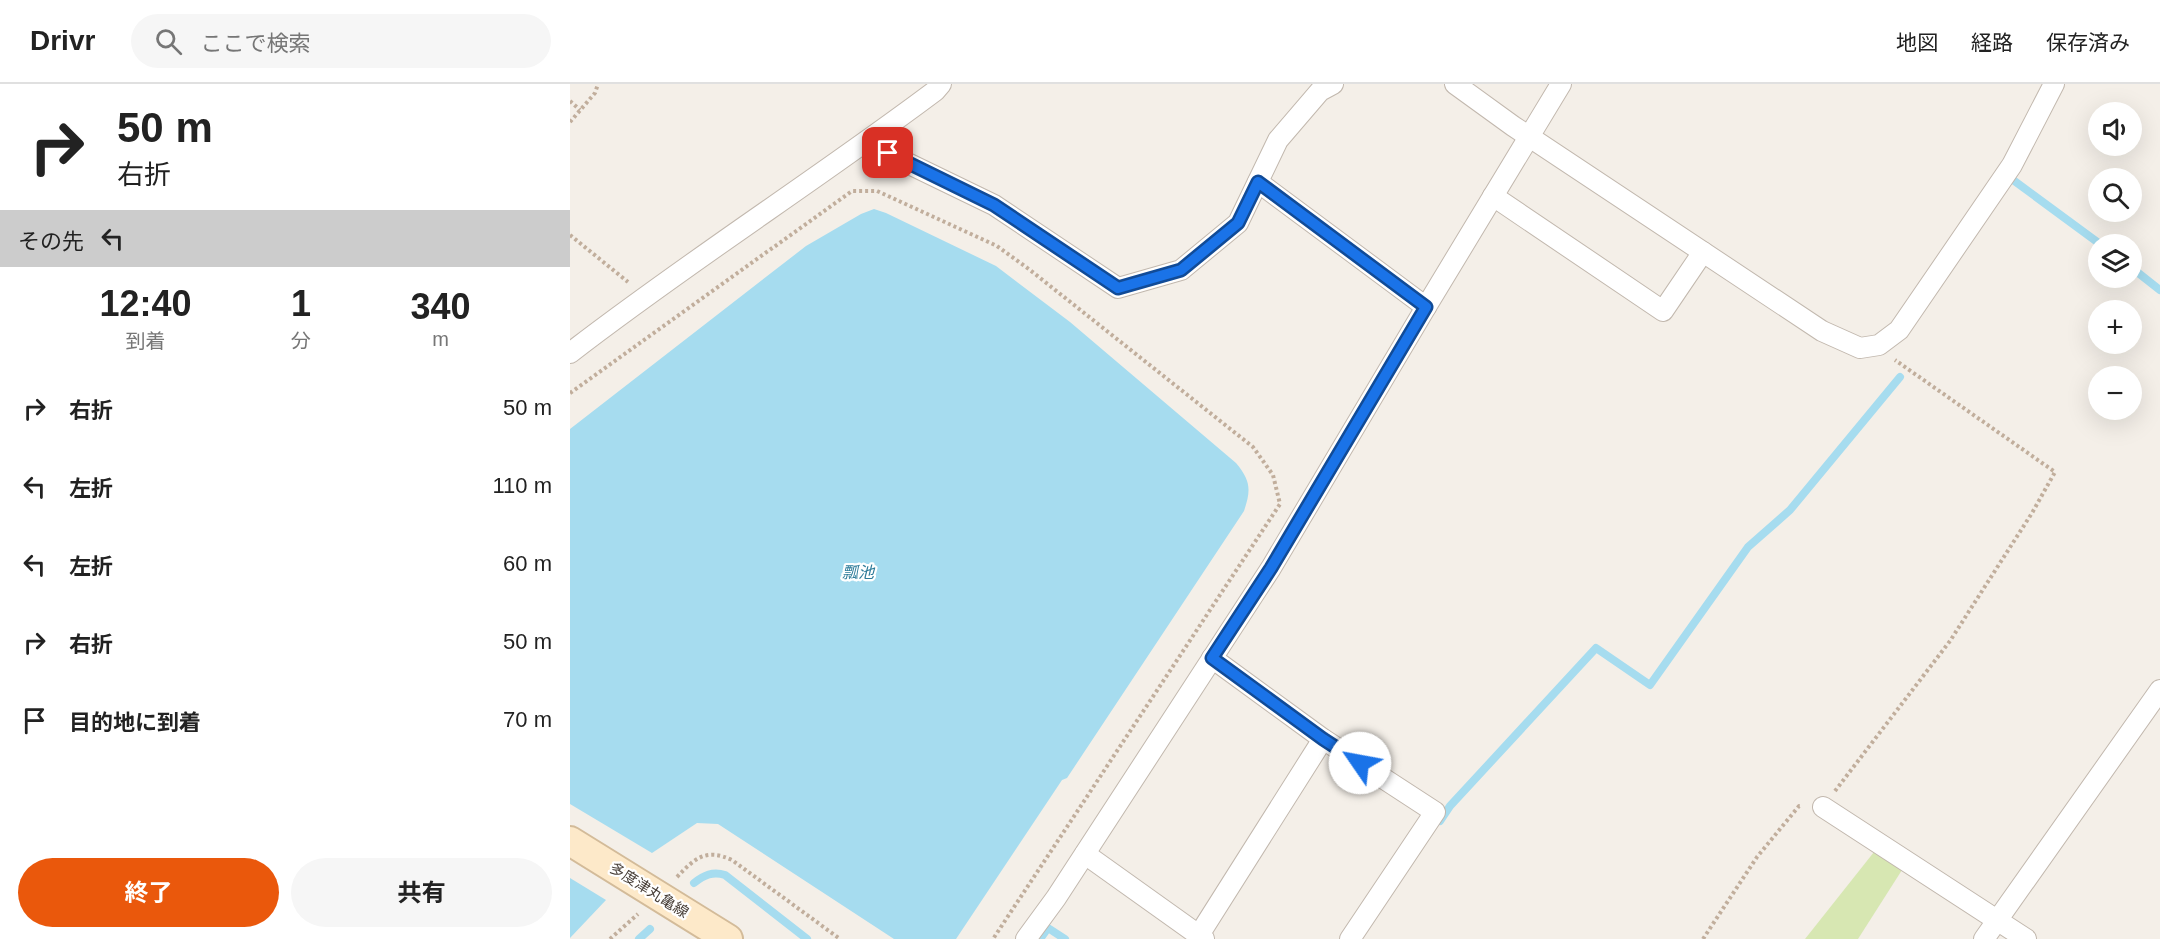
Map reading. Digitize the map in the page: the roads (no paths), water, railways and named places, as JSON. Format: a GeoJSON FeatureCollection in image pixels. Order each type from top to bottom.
{"type":"FeatureCollection","features":[{"type":"Feature","properties":{"kind":"main road","name":"多度津丸亀線"},"geometry":{"type":"LineString","coordinates":[[570,841],[728,939]]}},
{"type":"Feature","properties":{"kind":"street"},"geometry":{"type":"LineString","coordinates":[[570,353],[645,296],[866,143],[941,84]]}},
{"type":"Feature","properties":{"kind":"street"},"geometry":{"type":"LineString","coordinates":[[866,143],[994,205],[1118,288],[1181,270],[1238,223],[1278,140],[1320,91],[1334,84]]}},
{"type":"Feature","properties":{"kind":"street"},"geometry":{"type":"LineString","coordinates":[[1455,84],[1514,126],[1822,331],[1860,348],[1879,345],[1899,330],[2012,165],[2054,84]]}},
{"type":"Feature","properties":{"kind":"street"},"geometry":{"type":"LineString","coordinates":[[1026,939],[1085,854],[1278,558],[1561,84]]}},
{"type":"Feature","properties":{"kind":"street"},"geometry":{"type":"LineString","coordinates":[[1258,182],[1426,307]]}},
{"type":"Feature","properties":{"kind":"street"},"geometry":{"type":"LineString","coordinates":[[1493,196],[1663,311],[1703,252]]}},
{"type":"Feature","properties":{"kind":"street"},"geometry":{"type":"LineString","coordinates":[[1212,658],[1323,739],[1435,812],[1350,939]]}},
{"type":"Feature","properties":{"kind":"street"},"geometry":{"type":"LineString","coordinates":[[1984,939],[2160,690]]}},
{"type":"Feature","properties":{"kind":"street"},"geometry":{"type":"LineString","coordinates":[[1085,854],[1202,937],[1323,739]]}},
{"type":"Feature","properties":{"kind":"street"},"geometry":{"type":"LineString","coordinates":[[1823,807],[2026,939]]}},
{"type":"Feature","properties":{"kind":"water","name":"瓢池"},"geometry":{"type":"Polygon","coordinates":[[[874,209],[996,266],[1070,322],[1236,463],[1245,475],[1248,486],[1244,511],[1067,778],[1062,780],[956,939],[894,939],[718,824],[697,823],[652,853],[570,804],[570,429],[806,246],[861,214],[874,209]]]}},
{"type":"Feature","properties":{"kind":"water"},"geometry":{"type":"Polygon","coordinates":[[[570,878],[606,900],[570,938],[570,878]]]}},
{"type":"Feature","properties":{"kind":"waterway"},"geometry":{"type":"LineString","coordinates":[[2009,177],[2088,235]]}},
{"type":"Feature","properties":{"kind":"waterway"},"geometry":{"type":"LineString","coordinates":[[2142,276],[2160,290]]}},
{"type":"Feature","properties":{"kind":"waterway"},"geometry":{"type":"LineString","coordinates":[[1440,821],[1450,806],[1596,648],[1650,685],[1748,547],[1790,510],[1900,377]]}},
{"type":"Feature","properties":{"kind":"waterway"},"geometry":{"type":"LineString","coordinates":[[694,883],[709,874],[725,875],[807,939]]}},
{"type":"Feature","properties":{"kind":"waterway"},"geometry":{"type":"LineString","coordinates":[[1040,939],[1048,928],[1065,939]]}},
{"type":"Feature","properties":{"kind":"waterway"},"geometry":{"type":"LineString","coordinates":[[639,939],[650,929]]}}]}
